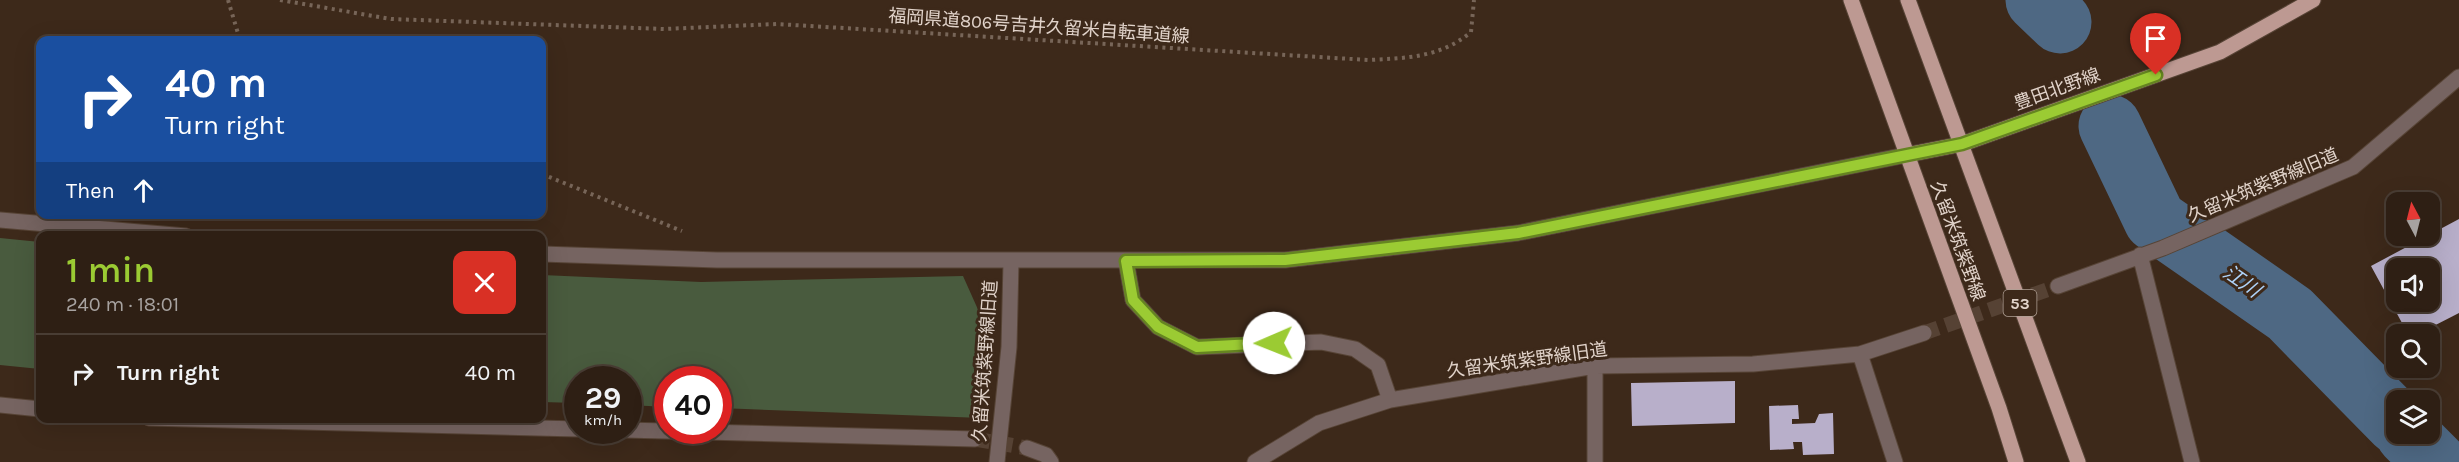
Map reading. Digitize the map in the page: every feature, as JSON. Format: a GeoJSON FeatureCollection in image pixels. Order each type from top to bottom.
{"type":"FeatureCollection","features":[{"type":"Feature","properties":{"kind":"main road","name":"久留米筑紫野線"},"geometry":{"type":"LineString","coordinates":[[1851,0],[1999,408],[2016,462]]}},
{"type":"Feature","properties":{"kind":"main road","name":"久留米筑紫野線"},"geometry":{"type":"LineString","coordinates":[[1908,0],[2078,462]]}},
{"type":"Feature","properties":{"kind":"main road","name":"豊田北野線"},"geometry":{"type":"LineString","coordinates":[[1906,155],[1962,144],[2220,52],[2313,0]]}},
{"type":"Feature","properties":{"kind":"street","name":"久留米筑紫野線旧道"},"geometry":{"type":"LineString","coordinates":[[2058,286],[2163,248],[2354,167],[2459,77]]}},
{"type":"Feature","properties":{"kind":"street"},"geometry":{"type":"LineString","coordinates":[[546,254],[717,260],[1011,262],[1285,260],[1518,233],[1906,155]]}},
{"type":"Feature","properties":{"kind":"street"},"geometry":{"type":"LineString","coordinates":[[0,220],[128,231]]}},
{"type":"Feature","properties":{"kind":"street"},"geometry":{"type":"LineString","coordinates":[[2140,255],[2192,462]]}},
{"type":"Feature","properties":{"kind":"street"},"geometry":{"type":"LineString","coordinates":[[1126,261],[1133,300],[1158,327],[1197,347],[1322,342],[1355,350],[1378,365],[1390,400]]}},
{"type":"Feature","properties":{"kind":"street","name":"久留米筑紫野線旧道"},"geometry":{"type":"LineString","coordinates":[[997,462],[1009,347],[1011,262]]}},
{"type":"Feature","properties":{"kind":"street","name":"久留米筑紫野線旧道"},"geometry":{"type":"LineString","coordinates":[[1255,462],[1319,423],[1390,400],[1595,366],[1753,364],[1860,354],[1924,333]]}},
{"type":"Feature","properties":{"kind":"street"},"geometry":{"type":"LineString","coordinates":[[1860,354],[1895,462]]}},
{"type":"Feature","properties":{"kind":"street"},"geometry":{"type":"LineString","coordinates":[[1595,366],[1595,462]]}},
{"type":"Feature","properties":{"kind":"street"},"geometry":{"type":"LineString","coordinates":[[0,405],[36,409]]}},
{"type":"Feature","properties":{"kind":"street"},"geometry":{"type":"LineString","coordinates":[[344,423],[564,429]]}},
{"type":"Feature","properties":{"kind":"street"},"geometry":{"type":"LineString","coordinates":[[642,430],[975,439]]}},
{"type":"Feature","properties":{"kind":"street"},"geometry":{"type":"LineString","coordinates":[[1027,448],[1046,455],[1051,462]]}},
{"type":"Feature","properties":{"kind":"path"},"geometry":{"type":"LineString","coordinates":[[228,0],[239,36]]}},
{"type":"Feature","properties":{"kind":"path","name":"福岡県道806号吉井久留米自転車道線"},"geometry":{"type":"LineString","coordinates":[[280,0],[391,19],[664,29],[777,24],[1368,60],[1418,58],[1459,42],[1471,32],[1474,0]]}},
{"type":"Feature","properties":{"kind":"path"},"geometry":{"type":"LineString","coordinates":[[546,176],[684,232]]}},
{"type":"Feature","properties":{"kind":"green space"},"geometry":{"type":"Polygon","coordinates":[[[0,238],[36,242],[36,369],[0,365],[0,238]]]}},
{"type":"Feature","properties":{"kind":"green space"},"geometry":{"type":"Polygon","coordinates":[[[546,275],[701,282],[963,276],[980,314],[982,418],[732,408],[732,366],[654,366],[654,406],[642,406],[642,366],[564,366],[564,403],[546,402],[546,275]]]}},
{"type":"Feature","properties":{"kind":"building"},"geometry":{"type":"Polygon","coordinates":[[[2459,219],[2459,313],[2438,324],[2403,324],[2396,312],[2440,312],[2440,258],[2386,258],[2386,294],[2371,266],[2408,246],[2440,246],[2440,229],[2459,219]]]}},
{"type":"Feature","properties":{"kind":"building"},"geometry":{"type":"Polygon","coordinates":[[[1735,381],[1735,423],[1632,426],[1631,383],[1735,381]]]}},
{"type":"Feature","properties":{"kind":"building"},"geometry":{"type":"Polygon","coordinates":[[[1798,405],[1799,419],[1792,419],[1792,424],[1815,423],[1819,414],[1833,413],[1834,454],[1803,455],[1802,442],[1793,442],[1794,449],[1770,450],[1769,406],[1798,405]]]}},
{"type":"Feature","properties":{"kind":"waterway","name":"江川"},"geometry":{"type":"LineString","coordinates":[[2037,0],[2060,22]]}},
{"type":"Feature","properties":{"kind":"waterway","name":"江川"},"geometry":{"type":"LineString","coordinates":[[2110,126],[2155,220],[2290,314],[2386,412]]}},
{"type":"Feature","properties":{"kind":"waterway","name":"江川"},"geometry":{"type":"LineString","coordinates":[[2417,444],[2435,462]]}},
{"type":"Feature","properties":{"kind":"tunnel"},"geometry":{"type":"LineString","coordinates":[[1924,333],[2058,286]]}},
{"type":"Feature","properties":{"kind":"tunnel"},"geometry":{"type":"LineString","coordinates":[[975,439],[1027,448]]}},
{"type":"Feature","properties":{"kind":"route"},"geometry":{"type":"LineString","coordinates":[[1274,343],[1197,347],[1158,327],[1133,300],[1126,261],[1285,260],[1518,233],[1962,144],[2156,75]]}}]}
